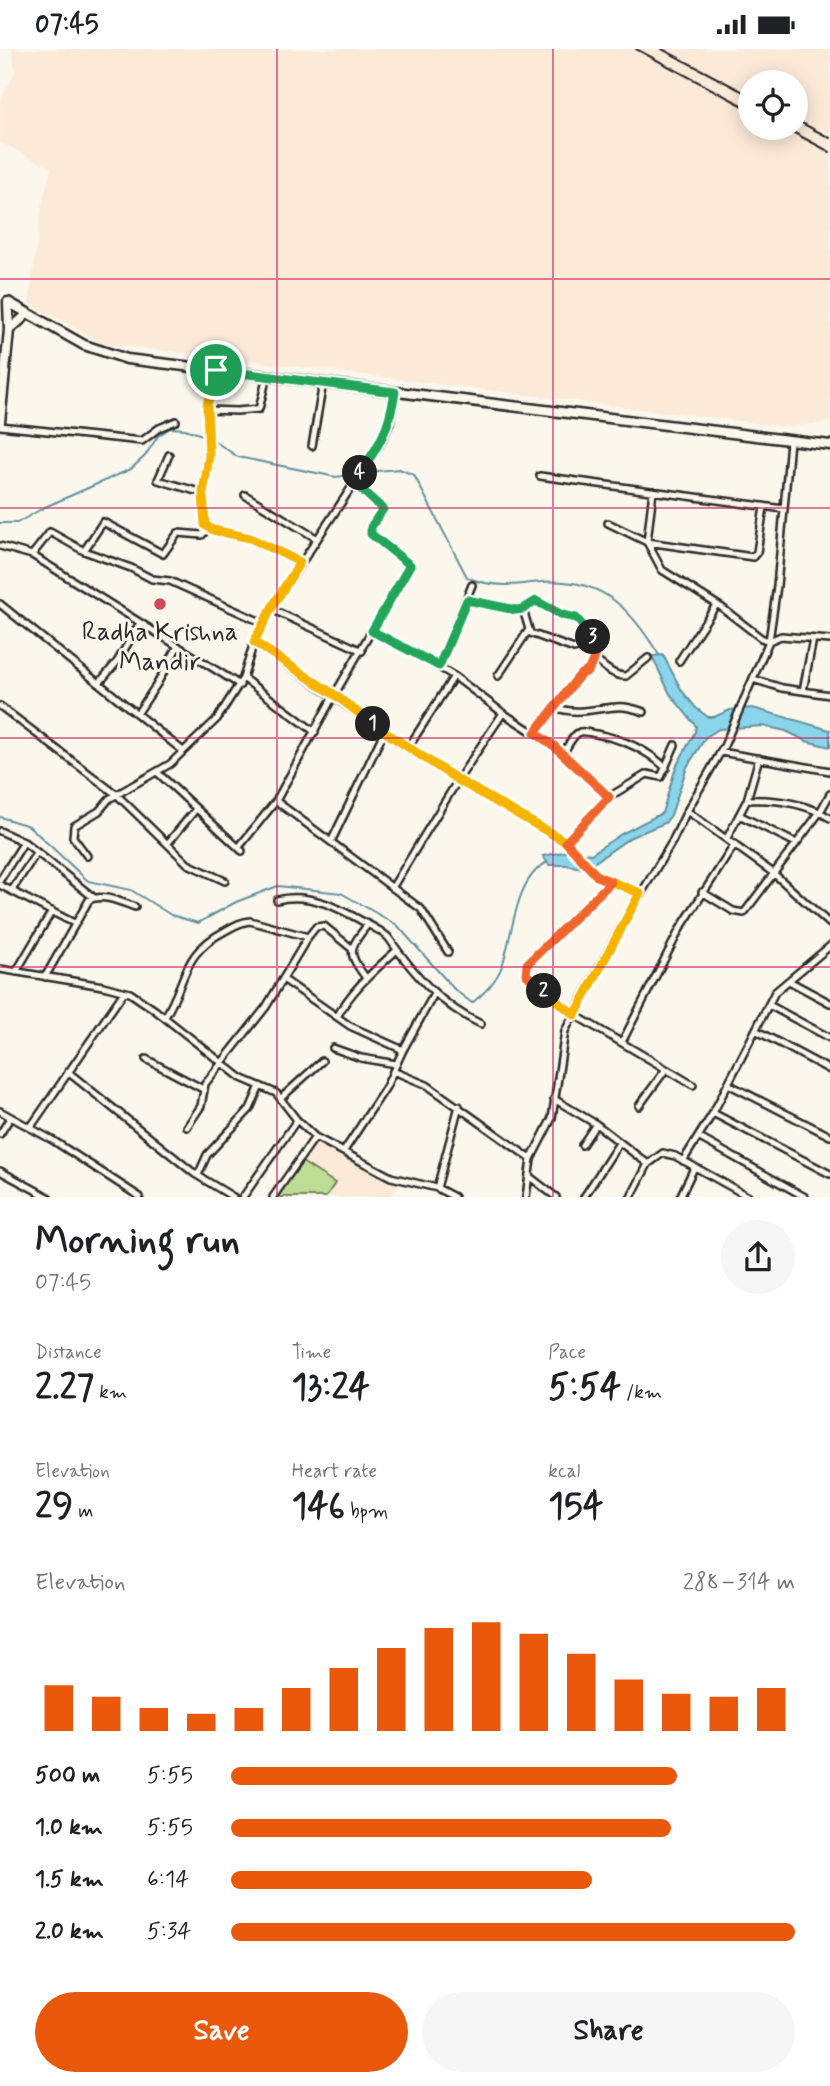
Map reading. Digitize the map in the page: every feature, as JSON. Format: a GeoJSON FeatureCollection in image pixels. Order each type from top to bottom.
{"type":"FeatureCollection","features":[{"type":"Feature","properties":{"kind":"main road"},"geometry":{"type":"LineString","coordinates":[[6,304],[24,317],[32,321],[38,320]]}},
{"type":"Feature","properties":{"kind":"main road"},"geometry":{"type":"LineString","coordinates":[[0,424],[9,330],[6,304]]}},
{"type":"Feature","properties":{"kind":"main road"},"geometry":{"type":"LineString","coordinates":[[6,304],[94,350],[115,356],[830,445]]}},
{"type":"Feature","properties":{"kind":"main road"},"geometry":{"type":"LineString","coordinates":[[9,330],[24,317]]}},
{"type":"Feature","properties":{"kind":"street"},"geometry":{"type":"LineString","coordinates":[[216,370],[207,409],[209,443],[203,493],[205,525],[250,538],[300,562]]}},
{"type":"Feature","properties":{"kind":"street"},"geometry":{"type":"LineString","coordinates":[[207,409],[259,409],[267,376]]}},
{"type":"Feature","properties":{"kind":"street"},"geometry":{"type":"LineString","coordinates":[[312,446],[323,383]]}},
{"type":"Feature","properties":{"kind":"street"},"geometry":{"type":"LineString","coordinates":[[87,856],[73,837],[74,827],[117,795],[158,773],[217,719],[240,685],[254,642],[271,609],[372,457],[390,423],[395,392]]}},
{"type":"Feature","properties":{"kind":"street"},"geometry":{"type":"LineString","coordinates":[[0,424],[142,441],[159,428],[176,421]]}},
{"type":"Feature","properties":{"kind":"street"},"geometry":{"type":"LineString","coordinates":[[526,1197],[531,1160],[552,1118],[565,1031],[723,749],[769,641],[777,586],[790,440]]}},
{"type":"Feature","properties":{"kind":"street"},"geometry":{"type":"LineString","coordinates":[[169,455],[158,479],[203,493]]}},
{"type":"Feature","properties":{"kind":"street"},"geometry":{"type":"LineString","coordinates":[[540,476],[784,509]]}},
{"type":"Feature","properties":{"kind":"street"},"geometry":{"type":"LineString","coordinates":[[158,773],[241,849],[276,801],[410,565],[371,534],[371,527],[383,509],[354,482]]}},
{"type":"Feature","properties":{"kind":"street"},"geometry":{"type":"LineString","coordinates":[[653,491],[647,542],[662,570],[761,638],[769,641],[781,636],[830,640]]}},
{"type":"Feature","properties":{"kind":"street"},"geometry":{"type":"LineString","coordinates":[[245,495],[316,538]]}},
{"type":"Feature","properties":{"kind":"street"},"geometry":{"type":"LineString","coordinates":[[608,523],[647,542],[753,557],[757,552],[764,506]]}},
{"type":"Feature","properties":{"kind":"street"},"geometry":{"type":"LineString","coordinates":[[83,551],[103,522],[163,554],[178,533],[202,535],[208,528]]}},
{"type":"Feature","properties":{"kind":"street"},"geometry":{"type":"LineString","coordinates":[[32,555],[50,532],[83,551],[131,568],[152,579],[170,581],[263,623]]}},
{"type":"Feature","properties":{"kind":"street"},"geometry":{"type":"LineString","coordinates":[[0,546],[32,555],[240,685]]}},
{"type":"Feature","properties":{"kind":"street"},"geometry":{"type":"LineString","coordinates":[[439,666],[472,585]]}},
{"type":"Feature","properties":{"kind":"street"},"geometry":{"type":"LineString","coordinates":[[467,600],[523,609],[536,601],[562,615],[576,618],[599,645],[588,671],[578,677],[535,733]]}},
{"type":"Feature","properties":{"kind":"street"},"geometry":{"type":"LineString","coordinates":[[0,604],[183,751]]}},
{"type":"Feature","properties":{"kind":"street"},"geometry":{"type":"LineString","coordinates":[[679,661],[716,605]]}},
{"type":"Feature","properties":{"kind":"street"},"geometry":{"type":"LineString","coordinates":[[271,609],[362,651]]}},
{"type":"Feature","properties":{"kind":"street"},"geometry":{"type":"LineString","coordinates":[[498,676],[528,631],[523,609]]}},
{"type":"Feature","properties":{"kind":"street"},"geometry":{"type":"LineString","coordinates":[[99,683],[117,662],[140,623]]}},
{"type":"Feature","properties":{"kind":"street"},"geometry":{"type":"LineString","coordinates":[[372,631],[454,676],[563,754],[609,797]]}},
{"type":"Feature","properties":{"kind":"street"},"geometry":{"type":"LineString","coordinates":[[528,631],[579,649],[589,632]]}},
{"type":"Feature","properties":{"kind":"street"},"geometry":{"type":"LineString","coordinates":[[803,691],[813,639]]}},
{"type":"Feature","properties":{"kind":"street"},"geometry":{"type":"LineString","coordinates":[[254,642],[335,695],[408,748],[566,842],[597,876],[640,893]]}},
{"type":"Feature","properties":{"kind":"street"},"geometry":{"type":"LineString","coordinates":[[136,714],[157,684],[178,646]]}},
{"type":"Feature","properties":{"kind":"street"},"geometry":{"type":"LineString","coordinates":[[594,659],[622,677],[648,658]]}},
{"type":"Feature","properties":{"kind":"street"},"geometry":{"type":"LineString","coordinates":[[408,748],[454,676]]}},
{"type":"Feature","properties":{"kind":"street"},"geometry":{"type":"LineString","coordinates":[[243,678],[315,731]]}},
{"type":"Feature","properties":{"kind":"street"},"geometry":{"type":"LineString","coordinates":[[753,679],[830,695]]}},
{"type":"Feature","properties":{"kind":"street"},"geometry":{"type":"LineString","coordinates":[[0,706],[117,795],[188,864],[225,881]]}},
{"type":"Feature","properties":{"kind":"street"},"geometry":{"type":"LineString","coordinates":[[555,707],[575,713],[625,707],[644,712]]}},
{"type":"Feature","properties":{"kind":"street"},"geometry":{"type":"LineString","coordinates":[[393,888],[458,780],[503,713]]}},
{"type":"Feature","properties":{"kind":"street"},"geometry":{"type":"LineString","coordinates":[[331,842],[384,732]]}},
{"type":"Feature","properties":{"kind":"street"},"geometry":{"type":"LineString","coordinates":[[563,754],[574,736],[582,732],[628,743],[652,755],[666,768]]}},
{"type":"Feature","properties":{"kind":"street"},"geometry":{"type":"LineString","coordinates":[[566,842],[609,797],[647,774],[661,777],[675,745]]}},
{"type":"Feature","properties":{"kind":"street"},"geometry":{"type":"LineString","coordinates":[[723,749],[830,771]]}},
{"type":"Feature","properties":{"kind":"street"},"geometry":{"type":"LineString","coordinates":[[727,838],[747,800],[759,758]]}},
{"type":"Feature","properties":{"kind":"street"},"geometry":{"type":"LineString","coordinates":[[702,892],[733,911],[744,913],[772,872],[820,812],[830,794]]}},
{"type":"Feature","properties":{"kind":"street"},"geometry":{"type":"LineString","coordinates":[[747,800],[766,799],[793,803],[830,818]]}},
{"type":"Feature","properties":{"kind":"street"},"geometry":{"type":"LineString","coordinates":[[276,801],[421,909],[448,952]]}},
{"type":"Feature","properties":{"kind":"street"},"geometry":{"type":"LineString","coordinates":[[168,842],[196,810]]}},
{"type":"Feature","properties":{"kind":"street"},"geometry":{"type":"LineString","coordinates":[[687,811],[772,872],[830,924]]}},
{"type":"Feature","properties":{"kind":"street"},"geometry":{"type":"LineString","coordinates":[[739,815],[796,843]]}},
{"type":"Feature","properties":{"kind":"street"},"geometry":{"type":"LineString","coordinates":[[0,831],[24,842],[93,897],[111,899],[135,907]]}},
{"type":"Feature","properties":{"kind":"street"},"geometry":{"type":"LineString","coordinates":[[24,842],[0,882],[74,923]]}},
{"type":"Feature","properties":{"kind":"street"},"geometry":{"type":"LineString","coordinates":[[622,1042],[669,949],[702,892],[735,844]]}},
{"type":"Feature","properties":{"kind":"street"},"geometry":{"type":"LineString","coordinates":[[12,890],[37,852]]}},
{"type":"Feature","properties":{"kind":"street"},"geometry":{"type":"LineString","coordinates":[[611,882],[547,943],[525,969],[530,979],[575,1015],[693,1085]]}},
{"type":"Feature","properties":{"kind":"street"},"geometry":{"type":"LineString","coordinates":[[45,977],[74,923],[93,897]]}},
{"type":"Feature","properties":{"kind":"street"},"geometry":{"type":"LineString","coordinates":[[277,900],[288,897],[324,903],[368,924],[388,937],[434,994],[464,1016],[481,1024]]}},
{"type":"Feature","properties":{"kind":"street"},"geometry":{"type":"LineString","coordinates":[[16,972],[52,911]]}},
{"type":"Feature","properties":{"kind":"street"},"geometry":{"type":"LineString","coordinates":[[165,1017],[175,1000],[190,961],[208,940],[241,922],[250,921],[307,937]]}},
{"type":"Feature","properties":{"kind":"street"},"geometry":{"type":"LineString","coordinates":[[366,978],[352,959],[351,948],[368,924]]}},
{"type":"Feature","properties":{"kind":"street"},"geometry":{"type":"LineString","coordinates":[[187,1127],[201,1106],[203,1089],[266,1007],[307,937],[316,927],[324,926],[351,948]]}},
{"type":"Feature","properties":{"kind":"street"},"geometry":{"type":"LineString","coordinates":[[683,1161],[729,1084],[775,992],[830,946]]}},
{"type":"Feature","properties":{"kind":"street"},"geometry":{"type":"LineString","coordinates":[[337,1017],[366,978],[397,950]]}},
{"type":"Feature","properties":{"kind":"street"},"geometry":{"type":"LineString","coordinates":[[0,969],[130,993],[165,1017],[241,1078],[271,1090],[315,1137],[391,1177],[437,1188],[454,1197]]}},
{"type":"Feature","properties":{"kind":"street"},"geometry":{"type":"LineString","coordinates":[[283,979],[350,1026],[402,1050]]}},
{"type":"Feature","properties":{"kind":"street"},"geometry":{"type":"LineString","coordinates":[[789,981],[830,1003]]}},
{"type":"Feature","properties":{"kind":"street"},"geometry":{"type":"LineString","coordinates":[[30,1128],[124,992]]}},
{"type":"Feature","properties":{"kind":"street"},"geometry":{"type":"LineString","coordinates":[[344,1151],[383,1091],[402,1050],[434,994]]}},
{"type":"Feature","properties":{"kind":"street"},"geometry":{"type":"LineString","coordinates":[[769,1005],[830,1038]]}},
{"type":"Feature","properties":{"kind":"street"},"geometry":{"type":"LineString","coordinates":[[757,1031],[830,1070]]}},
{"type":"Feature","properties":{"kind":"street"},"geometry":{"type":"LineString","coordinates":[[333,1048],[361,1058],[396,1064]]}},
{"type":"Feature","properties":{"kind":"street"},"geometry":{"type":"LineString","coordinates":[[146,1059],[203,1089]]}},
{"type":"Feature","properties":{"kind":"street"},"geometry":{"type":"LineString","coordinates":[[281,1098],[322,1061]]}},
{"type":"Feature","properties":{"kind":"street"},"geometry":{"type":"LineString","coordinates":[[639,1106],[666,1069]]}},
{"type":"Feature","properties":{"kind":"street"},"geometry":{"type":"LineString","coordinates":[[393,1071],[427,1085],[531,1160]]}},
{"type":"Feature","properties":{"kind":"street"},"geometry":{"type":"LineString","coordinates":[[68,1073],[198,1175],[233,1197]]}},
{"type":"Feature","properties":{"kind":"street"},"geometry":{"type":"LineString","coordinates":[[729,1084],[830,1136]]}},
{"type":"Feature","properties":{"kind":"street"},"geometry":{"type":"LineString","coordinates":[[198,1175],[208,1155],[250,1109],[260,1086]]}},
{"type":"Feature","properties":{"kind":"street"},"geometry":{"type":"LineString","coordinates":[[554,1099],[596,1124],[648,1164]]}},
{"type":"Feature","properties":{"kind":"street"},"geometry":{"type":"LineString","coordinates":[[437,1188],[459,1106]]}},
{"type":"Feature","properties":{"kind":"street"},"geometry":{"type":"LineString","coordinates":[[0,1111],[111,1176],[140,1197]]}},
{"type":"Feature","properties":{"kind":"street"},"geometry":{"type":"LineString","coordinates":[[713,1113],[830,1174]]}},
{"type":"Feature","properties":{"kind":"street"},"geometry":{"type":"LineString","coordinates":[[0,1134],[10,1118]]}},
{"type":"Feature","properties":{"kind":"street"},"geometry":{"type":"LineString","coordinates":[[243,1197],[297,1120]]}},
{"type":"Feature","properties":{"kind":"street"},"geometry":{"type":"LineString","coordinates":[[582,1145],[596,1124]]}},
{"type":"Feature","properties":{"kind":"street"},"geometry":{"type":"LineString","coordinates":[[273,1197],[315,1137]]}},
{"type":"Feature","properties":{"kind":"street"},"geometry":{"type":"LineString","coordinates":[[698,1137],[805,1197]]}},
{"type":"Feature","properties":{"kind":"street"},"geometry":{"type":"LineString","coordinates":[[584,1197],[619,1143]]}},
{"type":"Feature","properties":{"kind":"street"},"geometry":{"type":"LineString","coordinates":[[631,1197],[648,1164],[663,1153],[675,1156],[749,1197]]}},
{"type":"Feature","properties":{"kind":"street"},"geometry":{"type":"LineString","coordinates":[[680,1197],[694,1168]]}},
{"type":"Feature","properties":{"kind":"street"},"geometry":{"type":"LineString","coordinates":[[0,1171],[48,1197]]}},
{"type":"Feature","properties":{"kind":"street"},"geometry":{"type":"LineString","coordinates":[[530,1177],[556,1197]]}},
{"type":"Feature","properties":{"kind":"shaded area"},"geometry":{"type":"Polygon","coordinates":[[[12,49],[830,49],[830,422],[789,427],[102,343],[29,303],[41,209],[51,168],[0,142],[0,101],[15,73],[12,49]]]}},
{"type":"Feature","properties":{"kind":"shaded area"},"geometry":{"type":"Polygon","coordinates":[[[315,1143],[358,1162],[399,1185],[388,1197],[276,1197],[315,1143]]]}},
{"type":"Feature","properties":{"kind":"green space"},"geometry":{"type":"Polygon","coordinates":[[[302,1162],[335,1183],[326,1197],[276,1197],[302,1162]]]}},
{"type":"Feature","properties":{"kind":"water"},"geometry":{"type":"Polygon","coordinates":[[[663,655],[682,691],[696,708],[708,717],[730,710],[753,708],[830,730],[830,747],[806,741],[786,731],[763,726],[719,729],[706,737],[687,767],[671,815],[665,823],[631,837],[582,868],[549,865],[543,856],[568,851],[591,854],[621,834],[662,813],[676,767],[696,726],[670,694],[652,656],[663,655]]]}},
{"type":"Feature","properties":{"kind":"waterway"},"geometry":{"type":"LineString","coordinates":[[0,523],[17,523],[45,507],[131,469],[145,456],[158,436],[170,428],[185,429],[205,436]]}},
{"type":"Feature","properties":{"kind":"waterway"},"geometry":{"type":"LineString","coordinates":[[210,438],[238,457],[336,477],[357,474]]}},
{"type":"Feature","properties":{"kind":"waterway"},"geometry":{"type":"LineString","coordinates":[[366,472],[399,469],[414,475],[467,577],[482,583],[499,585],[554,581],[592,588],[621,607],[647,636],[659,655]]}},
{"type":"Feature","properties":{"kind":"waterway"},"geometry":{"type":"LineString","coordinates":[[0,817],[29,826],[88,881],[131,890],[171,915],[198,923],[236,902],[278,886],[341,893],[397,925],[455,990],[472,1003],[490,986],[500,971],[521,895],[535,871],[546,863]]}},
{"type":"Feature","properties":{"kind":"railway"},"geometry":{"type":"LineString","coordinates":[[636,49],[738,103]]}},
{"type":"Feature","properties":{"kind":"railway"},"geometry":{"type":"LineString","coordinates":[[662,49],[738,89]]}},
{"type":"Feature","properties":{"kind":"railway"},"geometry":{"type":"LineString","coordinates":[[808,126],[830,138]]}},
{"type":"Feature","properties":{"kind":"railway"},"geometry":{"type":"LineString","coordinates":[[808,140],[830,152]]}},
{"type":"Feature","properties":{"kind":"place","name":"Radha Krishna Mandir"},"geometry":{"type":"Point","coordinates":[160,604]}},
{"type":"Feature","properties":{"kind":"route"},"geometry":{"type":"LineString","coordinates":[[216,370],[207,405],[209,457],[203,493],[205,525],[213,530],[250,538],[300,562],[254,642],[335,695],[408,748],[566,842],[597,876],[640,893],[575,1015],[530,979],[525,969],[537,953],[611,882],[597,876],[572,849],[566,842],[609,797],[554,746],[535,733],[581,674],[591,668],[599,648],[597,642],[576,618],[562,615],[536,601],[516,610],[467,600],[439,666],[372,631],[410,565],[371,534],[371,527],[383,509],[354,483],[382,441],[390,423],[395,392],[216,370]]}}]}
